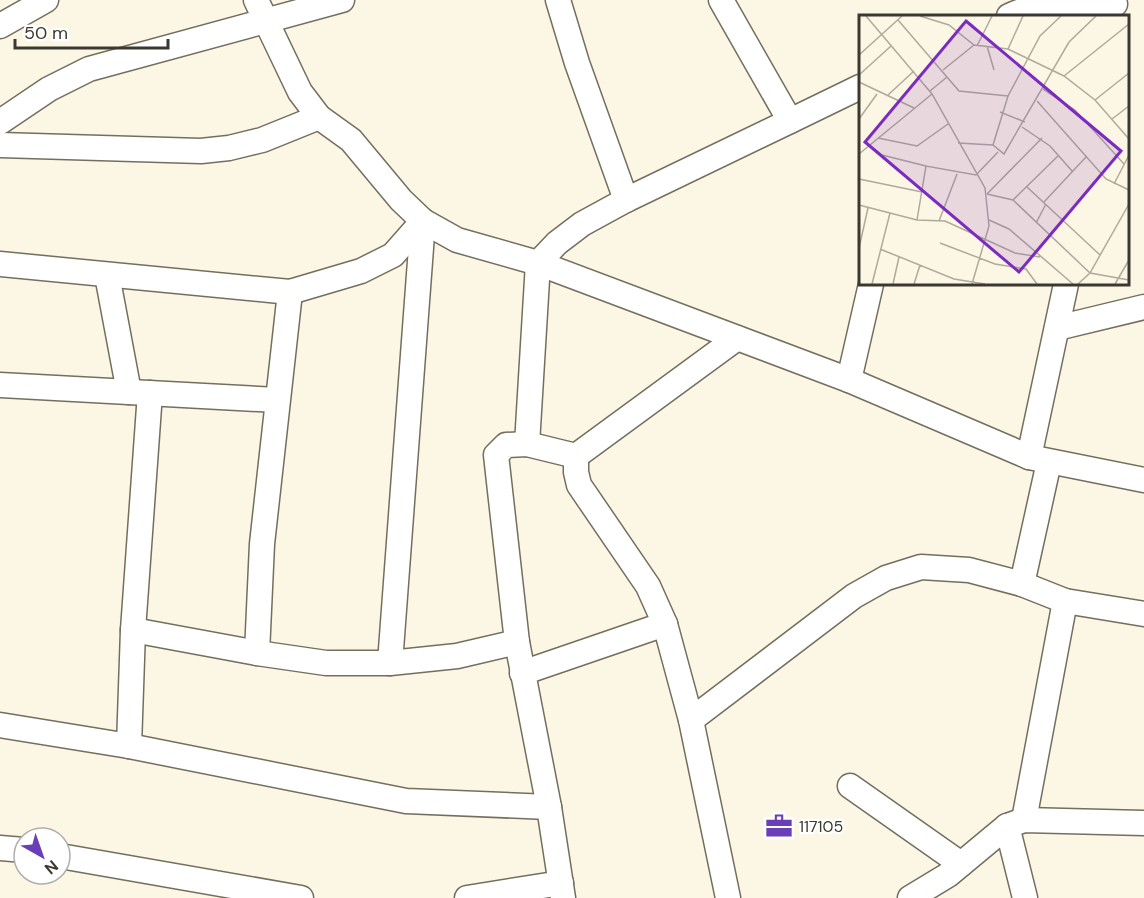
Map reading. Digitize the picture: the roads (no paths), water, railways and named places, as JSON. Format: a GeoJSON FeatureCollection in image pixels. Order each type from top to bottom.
{"type":"FeatureCollection","features":[{"type":"Feature","properties":{"kind":"street"},"geometry":{"type":"LineString","coordinates":[[0,26],[45,0]]}},
{"type":"Feature","properties":{"kind":"street"},"geometry":{"type":"LineString","coordinates":[[256,0],[300,92],[319,117],[351,140],[401,200],[423,221],[457,240],[538,263],[849,380],[1039,460],[1144,480]]}},
{"type":"Feature","properties":{"kind":"street"},"geometry":{"type":"LineString","coordinates":[[0,122],[49,89],[89,69],[342,0]]}},
{"type":"Feature","properties":{"kind":"street"},"geometry":{"type":"LineString","coordinates":[[558,0],[577,63],[626,200]]}},
{"type":"Feature","properties":{"kind":"street"},"geometry":{"type":"LineString","coordinates":[[721,0],[790,121]]}},
{"type":"Feature","properties":{"kind":"street"},"geometry":{"type":"LineString","coordinates":[[1011,15],[1024,9],[1056,2],[1114,7]]}},
{"type":"Feature","properties":{"kind":"street"},"geometry":{"type":"LineString","coordinates":[[527,444],[538,263],[557,243],[582,224],[626,200],[859,88]]}},
{"type":"Feature","properties":{"kind":"street"},"geometry":{"type":"LineString","coordinates":[[0,145],[201,151],[230,148],[262,140],[319,117]]}},
{"type":"Feature","properties":{"kind":"street"},"geometry":{"type":"LineString","coordinates":[[0,264],[290,292],[361,271],[393,255],[423,221]]}},
{"type":"Feature","properties":{"kind":"street"},"geometry":{"type":"LineString","coordinates":[[390,663],[423,221]]}},
{"type":"Feature","properties":{"kind":"street"},"geometry":{"type":"LineString","coordinates":[[107,275],[139,393],[129,746]]}},
{"type":"Feature","properties":{"kind":"street"},"geometry":{"type":"LineString","coordinates":[[849,380],[871,285]]}},
{"type":"Feature","properties":{"kind":"street"},"geometry":{"type":"LineString","coordinates":[[1022,584],[1057,328],[1066,285]]}},
{"type":"Feature","properties":{"kind":"street"},"geometry":{"type":"LineString","coordinates":[[257,653],[262,544],[290,292]]}},
{"type":"Feature","properties":{"kind":"street"},"geometry":{"type":"LineString","coordinates":[[1057,328],[1144,307]]}},
{"type":"Feature","properties":{"kind":"street"},"geometry":{"type":"LineString","coordinates":[[467,898],[562,890],[549,807],[517,642],[496,455],[506,446],[527,444],[576,456],[737,338]]}},
{"type":"Feature","properties":{"kind":"street"},"geometry":{"type":"LineString","coordinates":[[0,385],[277,400]]}},
{"type":"Feature","properties":{"kind":"street"},"geometry":{"type":"LineString","coordinates":[[576,456],[579,485],[648,586],[665,624],[691,720],[729,898]]}},
{"type":"Feature","properties":{"kind":"street"},"geometry":{"type":"LineString","coordinates":[[691,720],[854,596],[886,578],[921,567],[969,570],[1022,584],[1065,601],[1144,614]]}},
{"type":"Feature","properties":{"kind":"street"},"geometry":{"type":"LineString","coordinates":[[1025,898],[1015,823],[1065,601]]}},
{"type":"Feature","properties":{"kind":"street"},"geometry":{"type":"LineString","coordinates":[[522,673],[665,624]]}},
{"type":"Feature","properties":{"kind":"street"},"geometry":{"type":"LineString","coordinates":[[133,630],[326,663],[390,663],[457,656],[517,642]]}},
{"type":"Feature","properties":{"kind":"street"},"geometry":{"type":"LineString","coordinates":[[0,725],[129,746],[406,801],[549,807]]}},
{"type":"Feature","properties":{"kind":"street"},"geometry":{"type":"LineString","coordinates":[[850,786],[961,864]]}},
{"type":"Feature","properties":{"kind":"street"},"geometry":{"type":"LineString","coordinates":[[910,898],[948,875],[1015,823],[1144,823]]}},
{"type":"Feature","properties":{"kind":"street"},"geometry":{"type":"LineString","coordinates":[[72,858],[301,898]]}},
{"type":"Feature","properties":{"kind":"place","name":"117105"},"geometry":{"type":"Point","coordinates":[779,826]}}]}
